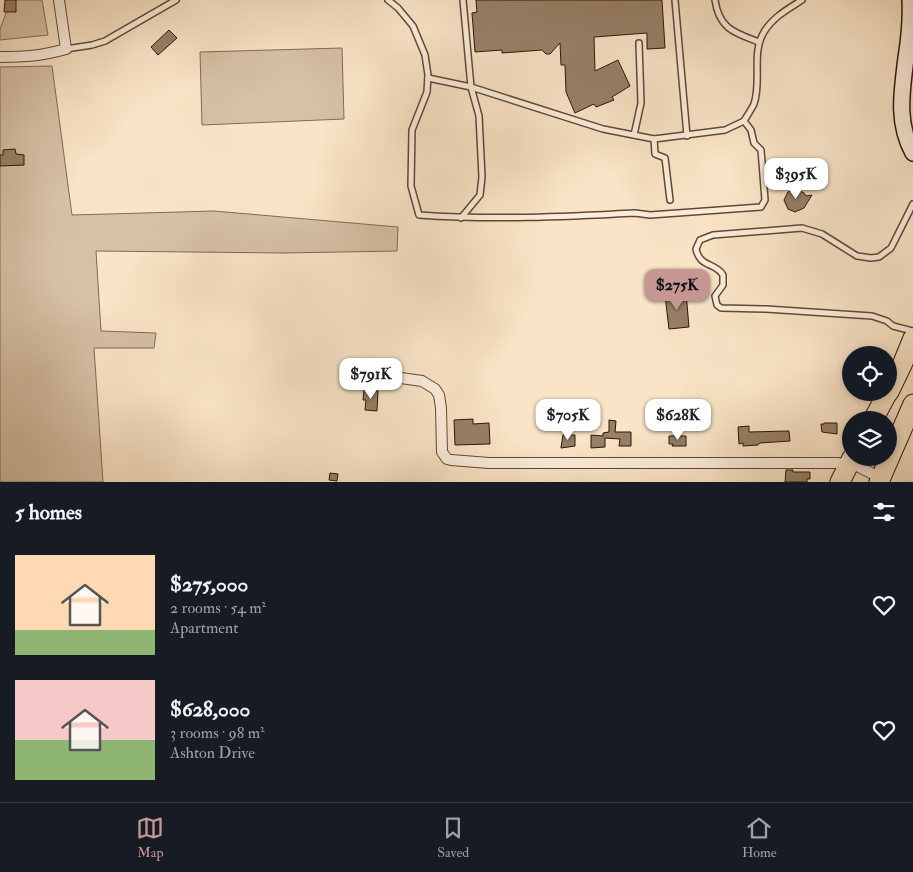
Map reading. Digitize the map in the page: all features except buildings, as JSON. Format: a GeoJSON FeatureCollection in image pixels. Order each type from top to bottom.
{"type":"FeatureCollection","features":[{"type":"Feature","properties":{"kind":"highway"},"geometry":{"type":"LineString","coordinates":[[897,374],[913,338]]}},
{"type":"Feature","properties":{"kind":"highway"},"geometry":{"type":"LineString","coordinates":[[880,480],[913,404]]}},
{"type":"Feature","properties":{"kind":"highway"},"geometry":{"type":"LineString","coordinates":[[840,482],[848,466]]}},
{"type":"Feature","properties":{"kind":"street"},"geometry":{"type":"LineString","coordinates":[[0,57],[28,57],[66,49],[59,0]]}},
{"type":"Feature","properties":{"kind":"street"},"geometry":{"type":"LineString","coordinates":[[910,0],[910,27],[900,102],[904,132],[913,153]]}},
{"type":"Feature","properties":{"kind":"street"},"geometry":{"type":"LineString","coordinates":[[377,383],[387,376],[422,381],[435,389],[439,396],[441,408],[442,452],[447,459],[451,460],[489,463],[842,462]]}},
{"type":"Feature","properties":{"kind":"street"},"geometry":{"type":"LineString","coordinates":[[857,466],[880,480]]}},
{"type":"Feature","properties":{"kind":"lane"},"geometry":{"type":"LineString","coordinates":[[66,49],[105,41],[176,0]]}},
{"type":"Feature","properties":{"kind":"lane"},"geometry":{"type":"LineString","coordinates":[[388,0],[398,8],[412,26],[424,55],[428,78],[424,102],[412,130],[411,186],[419,215],[461,218],[530,218],[635,212],[650,215],[761,207],[765,200],[761,150],[754,143],[751,130],[744,121]]}},
{"type":"Feature","properties":{"kind":"lane"},"geometry":{"type":"LineString","coordinates":[[461,218],[480,194],[482,177],[478,116],[471,88],[463,0]]}},
{"type":"Feature","properties":{"kind":"lane"},"geometry":{"type":"LineString","coordinates":[[675,0],[687,136]]}},
{"type":"Feature","properties":{"kind":"lane"},"geometry":{"type":"LineString","coordinates":[[715,0],[716,9],[721,20],[728,28],[735,33],[759,42]]}},
{"type":"Feature","properties":{"kind":"lane"},"geometry":{"type":"LineString","coordinates":[[428,78],[471,88],[586,124],[654,139],[726,130],[744,121],[754,103],[759,42],[764,32],[778,15],[802,0]]}},
{"type":"Feature","properties":{"kind":"lane"},"geometry":{"type":"LineString","coordinates":[[634,135],[641,103],[639,43]]}},
{"type":"Feature","properties":{"kind":"lane"},"geometry":{"type":"LineString","coordinates":[[654,139],[655,154],[665,158],[670,200]]}},
{"type":"Feature","properties":{"kind":"lane"},"geometry":{"type":"LineString","coordinates":[[913,204],[890,248],[885,253],[872,258],[857,256],[822,234],[802,228],[713,235],[700,240],[696,249],[700,259],[717,267],[723,275],[723,285],[715,296],[717,305],[721,308],[766,308],[872,316],[887,321],[893,326],[913,331]]}},
{"type":"Feature","properties":{"kind":"shaded area"},"geometry":{"type":"Polygon","coordinates":[[[11,0],[42,0],[48,35],[0,40],[0,29],[11,0]]]}},
{"type":"Feature","properties":{"kind":"shaded area"},"geometry":{"type":"Polygon","coordinates":[[[342,48],[344,119],[202,125],[200,52],[342,48]]]}},
{"type":"Feature","properties":{"kind":"shaded area"},"geometry":{"type":"Polygon","coordinates":[[[52,66],[72,215],[214,211],[398,227],[397,251],[284,253],[96,251],[101,331],[156,333],[154,348],[94,348],[103,482],[0,482],[0,67],[52,66]]]}}]}
